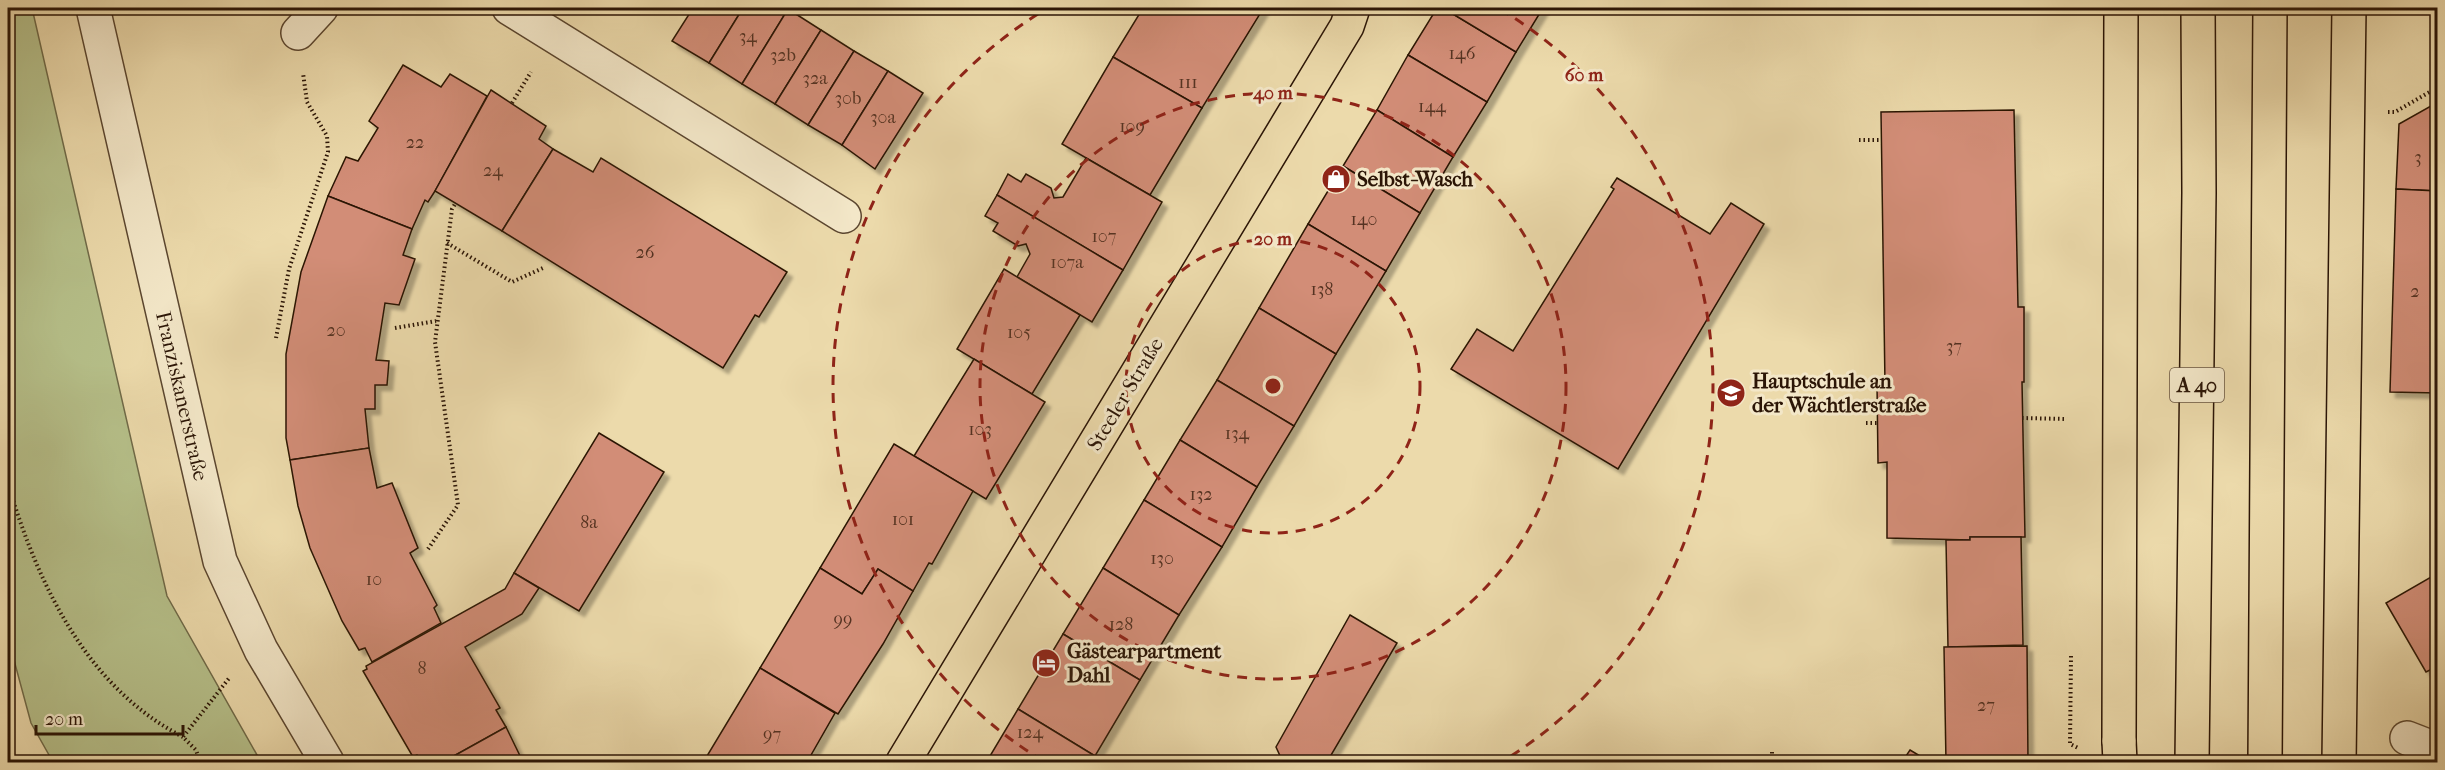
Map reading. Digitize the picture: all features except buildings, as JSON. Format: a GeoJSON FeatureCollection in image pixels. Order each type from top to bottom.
{"type":"FeatureCollection","features":[{"type":"Feature","properties":{"kind":"main road"},"geometry":{"type":"LineString","coordinates":[[2118,755],[2121,8]]}},
{"type":"Feature","properties":{"kind":"main road","name":"A 40"},"geometry":{"type":"LineString","coordinates":[[2193,762],[2199,193],[2198,8]]}},
{"type":"Feature","properties":{"kind":"main road"},"geometry":{"type":"LineString","coordinates":[[2265,762],[2270,8]]}},
{"type":"Feature","properties":{"kind":"main road"},"geometry":{"type":"LineString","coordinates":[[2339,762],[2349,8]]}},
{"type":"Feature","properties":{"kind":"main road","name":"Steeler Straße"},"geometry":{"type":"LineString","coordinates":[[903,762],[1356,14]]}},
{"type":"Feature","properties":{"kind":"street","name":"Franziskanerstraße"},"geometry":{"type":"LineString","coordinates":[[93,8],[220,561],[261,650],[327,762]]}},
{"type":"Feature","properties":{"kind":"street"},"geometry":{"type":"LineString","coordinates":[[298,33],[321,8]]}},
{"type":"Feature","properties":{"kind":"street"},"geometry":{"type":"LineString","coordinates":[[509,8],[844,216]]}},
{"type":"Feature","properties":{"kind":"street"},"geometry":{"type":"LineString","coordinates":[[2407,738],[2438,750]]}},
{"type":"Feature","properties":{"kind":"path"},"geometry":{"type":"LineString","coordinates":[[276,338],[289,269],[328,152],[327,135],[307,102],[298,33]]}},
{"type":"Feature","properties":{"kind":"path"},"geometry":{"type":"LineString","coordinates":[[2349,109],[2395,112],[2438,87]]}},
{"type":"Feature","properties":{"kind":"path"},"geometry":{"type":"LineString","coordinates":[[1858,140],[1882,140]]}},
{"type":"Feature","properties":{"kind":"path"},"geometry":{"type":"LineString","coordinates":[[428,549],[458,505],[435,342],[447,243],[452,209],[455,204]]}},
{"type":"Feature","properties":{"kind":"path"},"geometry":{"type":"LineString","coordinates":[[447,243],[512,282],[543,268]]}},
{"type":"Feature","properties":{"kind":"path"},"geometry":{"type":"LineString","coordinates":[[395,328],[436,321]]}},
{"type":"Feature","properties":{"kind":"path"},"geometry":{"type":"LineString","coordinates":[[2022,418],[2067,419]]}},
{"type":"Feature","properties":{"kind":"path"},"geometry":{"type":"LineString","coordinates":[[1866,423],[1877,423]]}},
{"type":"Feature","properties":{"kind":"path"},"geometry":{"type":"LineString","coordinates":[[8,484],[22,531],[47,590],[99,671],[120,694],[162,726],[183,736],[196,750],[200,762]]}},
{"type":"Feature","properties":{"kind":"path"},"geometry":{"type":"LineString","coordinates":[[183,736],[227,680],[261,650]]}},
{"type":"Feature","properties":{"kind":"path"},"geometry":{"type":"LineString","coordinates":[[2070,744],[2071,656]]}},
{"type":"Feature","properties":{"kind":"path"},"geometry":{"type":"LineString","coordinates":[[1772,752],[1772,762]]}},
{"type":"Feature","properties":{"kind":"green space"},"geometry":{"type":"Polygon","coordinates":[[[8,8],[32,8],[167,596],[261,762],[53,762],[31,723],[8,638],[8,8]]]}},
{"type":"Feature","properties":{"kind":"place","name":"Selbst-Wasch"},"geometry":{"type":"Point","coordinates":[1336,179]}},
{"type":"Feature","properties":{"kind":"place","name":"Hauptschule an der Wächtlerstraße"},"geometry":{"type":"Point","coordinates":[1731,393]}},
{"type":"Feature","properties":{"kind":"place","name":"Gästearpartment Dahl"},"geometry":{"type":"Point","coordinates":[1046,663]}}]}
